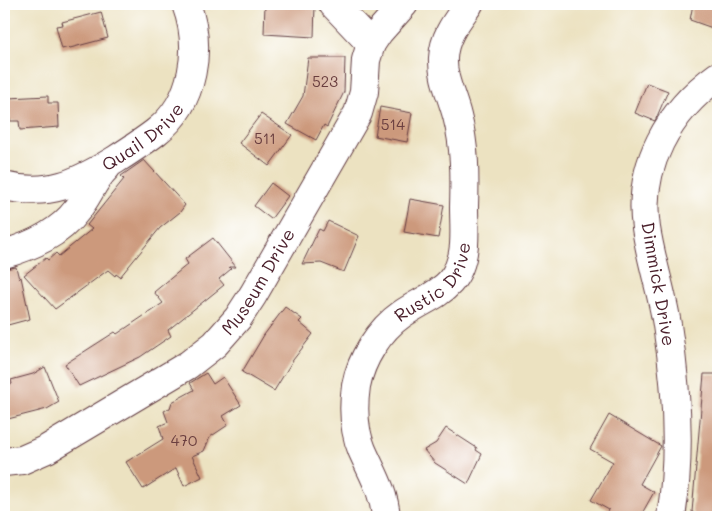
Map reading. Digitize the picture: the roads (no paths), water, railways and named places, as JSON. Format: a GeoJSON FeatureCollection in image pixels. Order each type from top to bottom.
{"type":"FeatureCollection","features":[{"type":"Feature","properties":{"kind":"street","name":"Quail Drive"},"geometry":{"type":"LineString","coordinates":[[4,186],[18,190],[46,190],[72,183],[118,157],[158,131],[174,113],[187,91],[194,66],[195,43],[192,20],[186,4]]}},
{"type":"Feature","properties":{"kind":"street"},"geometry":{"type":"LineString","coordinates":[[333,4],[371,44]]}},
{"type":"Feature","properties":{"kind":"street","name":"Museum Drive"},"geometry":{"type":"LineString","coordinates":[[4,462],[22,460],[47,449],[188,365],[215,344],[238,318],[358,113],[364,92],[366,60],[371,44],[404,4]]}},
{"type":"Feature","properties":{"kind":"street","name":"Rustic Drive"},"geometry":{"type":"LineString","coordinates":[[386,517],[382,492],[362,449],[356,426],[356,384],[364,362],[375,341],[402,314],[431,298],[446,287],[460,264],[464,245],[464,152],[457,116],[444,77],[443,58],[449,31],[469,4]]}},
{"type":"Feature","properties":{"kind":"street","name":"Dimmick Drive"},"geometry":{"type":"LineString","coordinates":[[671,517],[676,450],[675,392],[667,323],[646,227],[645,200],[648,174],[659,143],[674,117],[693,95],[718,76]]}},
{"type":"Feature","properties":{"kind":"street"},"geometry":{"type":"LineString","coordinates":[[4,254],[28,246],[56,231],[77,211],[103,171],[118,157]]}}]}
